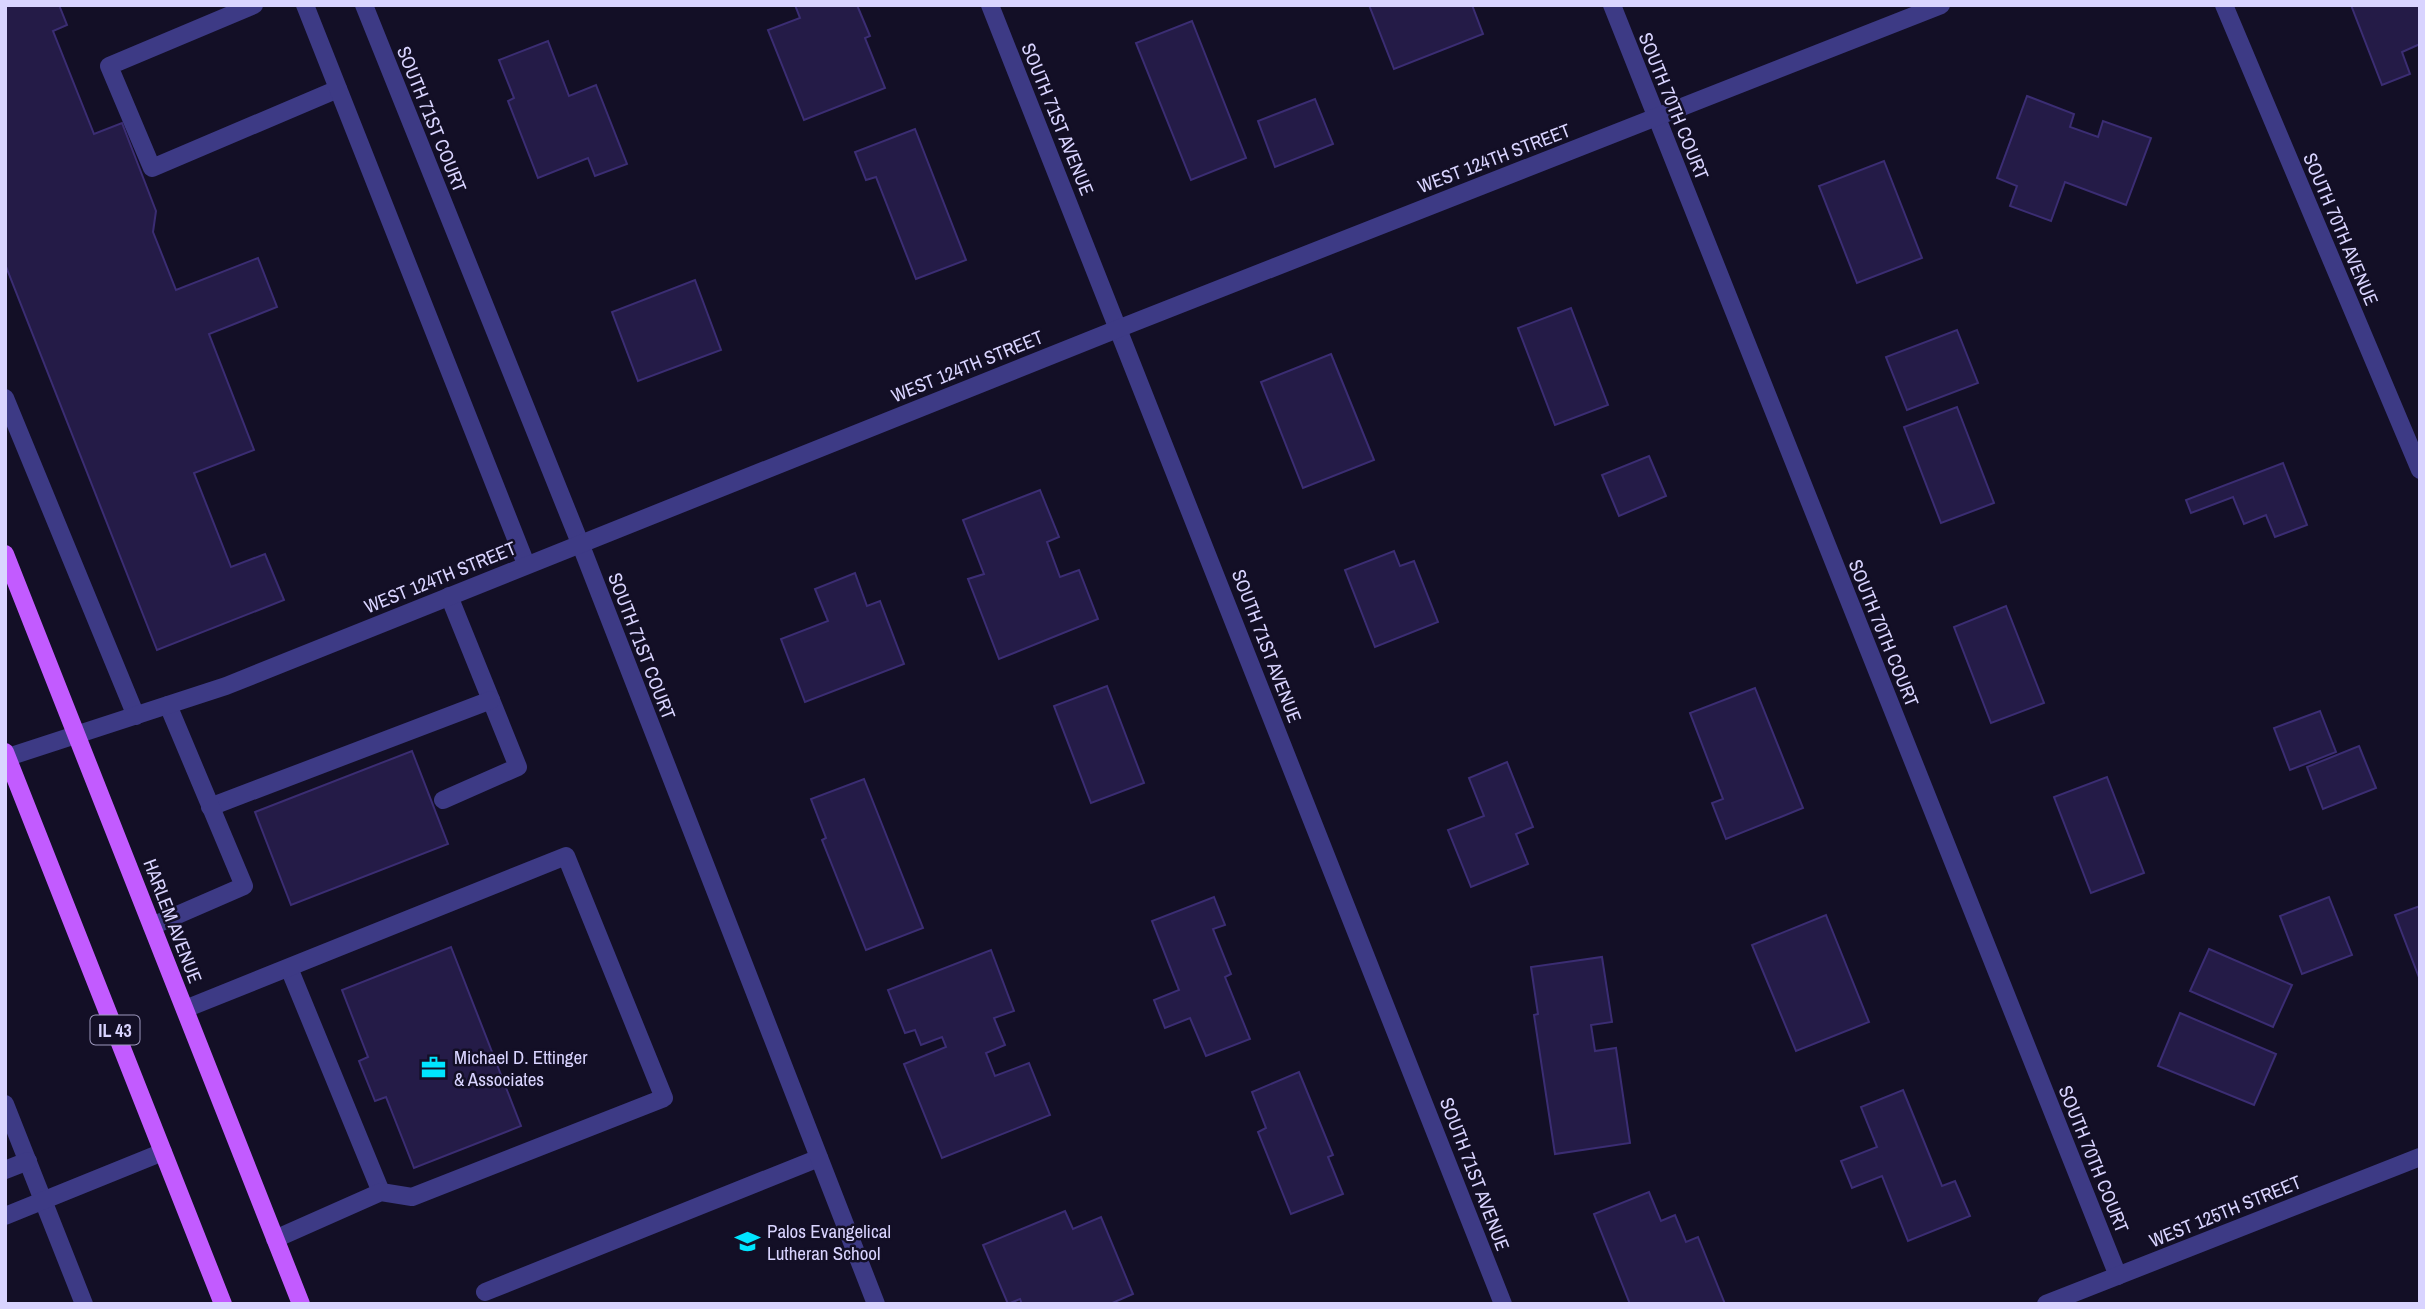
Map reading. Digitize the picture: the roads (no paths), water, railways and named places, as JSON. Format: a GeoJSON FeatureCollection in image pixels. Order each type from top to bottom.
{"type":"FeatureCollection","features":[{"type":"Feature","properties":{"kind":"main road","name":"HARLEM AVENUE"},"geometry":{"type":"LineString","coordinates":[[5,554],[301,1304]]}},
{"type":"Feature","properties":{"kind":"main road","name":"IL 43"},"geometry":{"type":"LineString","coordinates":[[6,756],[223,1304]]}},
{"type":"Feature","properties":{"kind":"street"},"geometry":{"type":"LineString","coordinates":[[254,5],[109,66],[152,168],[338,89]]}},
{"type":"Feature","properties":{"kind":"street"},"geometry":{"type":"LineString","coordinates":[[305,5],[526,565]]}},
{"type":"Feature","properties":{"kind":"street","name":"SOUTH 71ST COURT"},"geometry":{"type":"LineString","coordinates":[[364,5],[580,543],[876,1304]]}},
{"type":"Feature","properties":{"kind":"street","name":"SOUTH 71ST AVENUE"},"geometry":{"type":"LineString","coordinates":[[990,5],[1503,1304]]}},
{"type":"Feature","properties":{"kind":"street","name":"SOUTH 70TH COURT"},"geometry":{"type":"LineString","coordinates":[[1612,5],[2118,1276]]}},
{"type":"Feature","properties":{"kind":"street","name":"WEST 124TH STREET"},"geometry":{"type":"LineString","coordinates":[[6,756],[226,686],[1119,328],[1941,5]]}},
{"type":"Feature","properties":{"kind":"street","name":"SOUTH 70TH AVENUE"},"geometry":{"type":"LineString","coordinates":[[2224,5],[2420,470]]}},
{"type":"Feature","properties":{"kind":"street"},"geometry":{"type":"LineString","coordinates":[[5,398],[136,716]]}},
{"type":"Feature","properties":{"kind":"street"},"geometry":{"type":"LineString","coordinates":[[443,800],[518,766],[449,596]]}},
{"type":"Feature","properties":{"kind":"street"},"geometry":{"type":"LineString","coordinates":[[210,807],[491,700]]}},
{"type":"Feature","properties":{"kind":"street"},"geometry":{"type":"LineString","coordinates":[[152,926],[244,886],[167,705]]}},
{"type":"Feature","properties":{"kind":"street"},"geometry":{"type":"LineString","coordinates":[[185,1009],[566,856],[664,1098],[412,1197],[381,1192],[275,1239]]}},
{"type":"Feature","properties":{"kind":"street"},"geometry":{"type":"LineString","coordinates":[[289,968],[381,1192]]}},
{"type":"Feature","properties":{"kind":"street"},"geometry":{"type":"LineString","coordinates":[[5,1104],[84,1304]]}},
{"type":"Feature","properties":{"kind":"street"},"geometry":{"type":"LineString","coordinates":[[5,1216],[163,1152]]}},
{"type":"Feature","properties":{"kind":"street","name":"WEST 125TH STREET"},"geometry":{"type":"LineString","coordinates":[[2046,1304],[2420,1157]]}},
{"type":"Feature","properties":{"kind":"street"},"geometry":{"type":"LineString","coordinates":[[485,1292],[819,1158]]}},
{"type":"Feature","properties":{"kind":"street"},"geometry":{"type":"LineString","coordinates":[[5,1170],[28,1161]]}},
{"type":"Feature","properties":{"kind":"place","name":"Michael D. Ettinger & Associates"},"geometry":{"type":"Point","coordinates":[434,1068]}},
{"type":"Feature","properties":{"kind":"place","name":"Palos Evangelical Lutheran School"},"geometry":{"type":"Point","coordinates":[747,1242]}}]}
